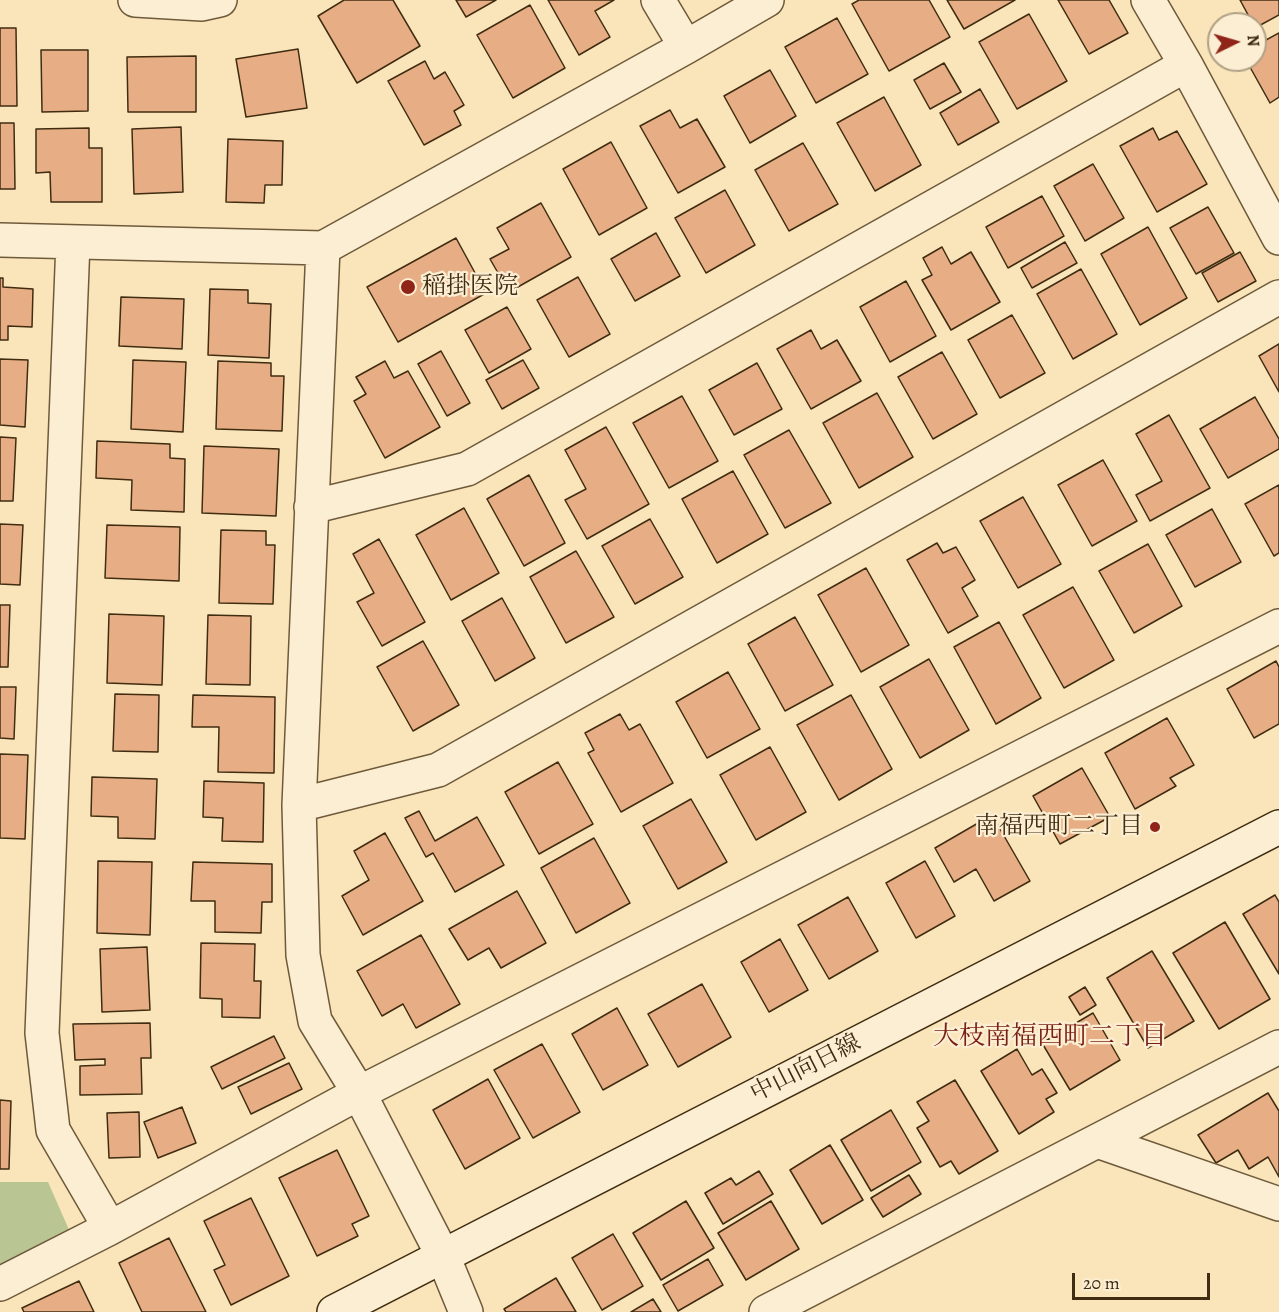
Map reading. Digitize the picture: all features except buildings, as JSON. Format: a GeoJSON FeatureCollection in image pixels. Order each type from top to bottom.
{"type":"FeatureCollection","features":[{"type":"Feature","properties":{"kind":"street"},"geometry":{"type":"LineString","coordinates":[[135,0],[202,4],[220,0]]}},
{"type":"Feature","properties":{"kind":"street"},"geometry":{"type":"LineString","coordinates":[[658,0],[686,47]]}},
{"type":"Feature","properties":{"kind":"street"},"geometry":{"type":"LineString","coordinates":[[0,240],[323,249],[767,0]]}},
{"type":"Feature","properties":{"kind":"street"},"geometry":{"type":"LineString","coordinates":[[1148,0],[1186,65],[1279,238]]}},
{"type":"Feature","properties":{"kind":"street"},"geometry":{"type":"LineString","coordinates":[[310,507],[467,469],[1186,65]]}},
{"type":"Feature","properties":{"kind":"street"},"geometry":{"type":"LineString","coordinates":[[73,242],[42,1033],[53,1130],[110,1228]]}},
{"type":"Feature","properties":{"kind":"street"},"geometry":{"type":"LineString","coordinates":[[323,249],[310,507],[299,805],[303,955],[315,1021],[360,1093],[443,1256],[466,1312]]}},
{"type":"Feature","properties":{"kind":"street"},"geometry":{"type":"LineString","coordinates":[[299,805],[438,770],[1279,297]]}},
{"type":"Feature","properties":{"kind":"street"},"geometry":{"type":"LineString","coordinates":[[0,1284],[110,1228],[360,1093],[1279,626]]}},
{"type":"Feature","properties":{"kind":"street","name":"中山向日線"},"geometry":{"type":"LineString","coordinates":[[334,1312],[1279,827]]}},
{"type":"Feature","properties":{"kind":"street"},"geometry":{"type":"LineString","coordinates":[[766,1312],[1279,1047]]}},
{"type":"Feature","properties":{"kind":"street"},"geometry":{"type":"LineString","coordinates":[[1097,1141],[1279,1204]]}},
{"type":"Feature","properties":{"kind":"green space"},"geometry":{"type":"Polygon","coordinates":[[[0,1182],[48,1182],[70,1232],[0,1264],[0,1182]]]}},
{"type":"Feature","properties":{"kind":"place","name":"稲掛医院"},"geometry":{"type":"Point","coordinates":[408,287]}},
{"type":"Feature","properties":{"kind":"place","name":"南福西町二丁目"},"geometry":{"type":"Point","coordinates":[1155,827]}},
{"type":"Feature","properties":{"kind":"district","name":"大枝南福西町二丁目"},"geometry":{"type":"Point","coordinates":[1050,1038]}}]}
